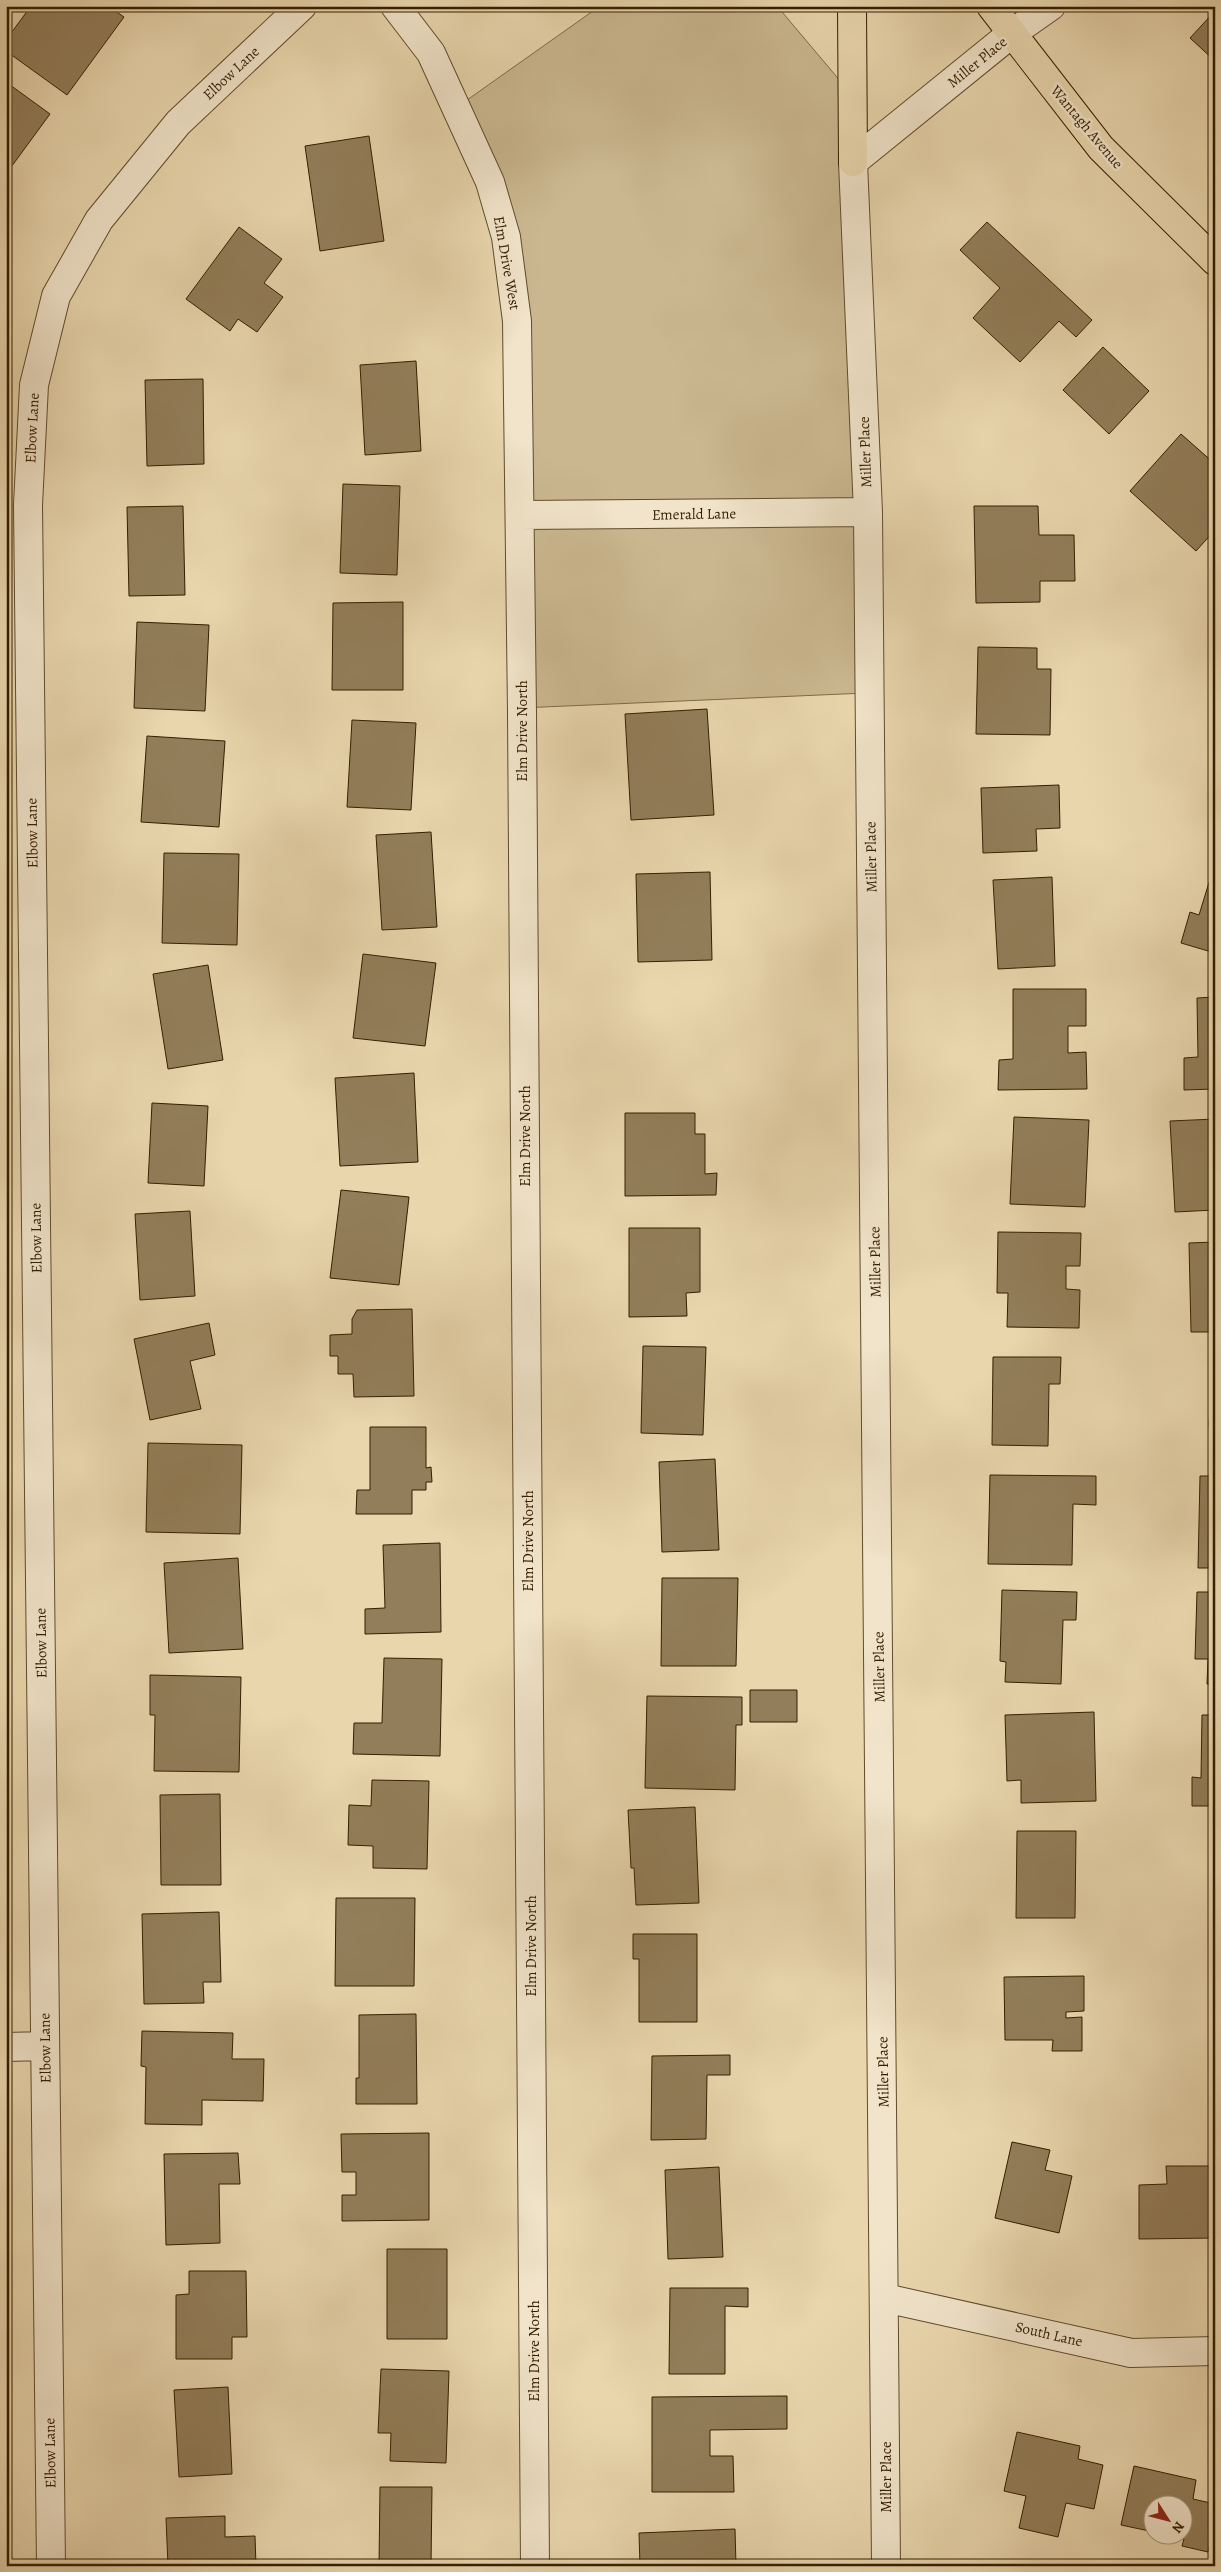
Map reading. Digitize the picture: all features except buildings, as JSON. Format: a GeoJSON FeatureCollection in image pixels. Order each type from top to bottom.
{"type":"FeatureCollection","features":[{"type":"Feature","properties":{"kind":"main road"},"geometry":{"type":"LineString","coordinates":[[852,6],[853,162]]}},
{"type":"Feature","properties":{"kind":"main road","name":"Wantagh Avenue"},"geometry":{"type":"LineString","coordinates":[[991,6],[1101,148],[1215,261]]}},
{"type":"Feature","properties":{"kind":"street","name":"Elbow Lane"},"geometry":{"type":"LineString","coordinates":[[51,2566],[28,505],[34,384],[56,296],[99,220],[178,122],[302,6]]}},
{"type":"Feature","properties":{"kind":"street","name":"Elm Drive West"},"geometry":{"type":"LineString","coordinates":[[395,6],[431,53],[490,182],[506,237],[517,321],[520,515]]}},
{"type":"Feature","properties":{"kind":"street","name":"Miller Place"},"geometry":{"type":"LineString","coordinates":[[886,2566],[868,512],[853,162],[1011,34],[1051,6]]}},
{"type":"Feature","properties":{"kind":"street","name":"Emerald Lane"},"geometry":{"type":"LineString","coordinates":[[520,515],[868,512]]}},
{"type":"Feature","properties":{"kind":"street","name":"Elm Drive North"},"geometry":{"type":"LineString","coordinates":[[520,515],[535,2566]]}},
{"type":"Feature","properties":{"kind":"street"},"geometry":{"type":"LineString","coordinates":[[6,2046],[45,2046]]}},
{"type":"Feature","properties":{"kind":"street","name":"South Lane"},"geometry":{"type":"LineString","coordinates":[[885,2298],[1131,2353],[1215,2351]]}},
{"type":"Feature","properties":{"kind":"shaded area"},"geometry":{"type":"Polygon","coordinates":[[[600,6],[777,6],[847,89],[866,693],[520,708],[513,235],[460,105],[600,6]]]}}]}
